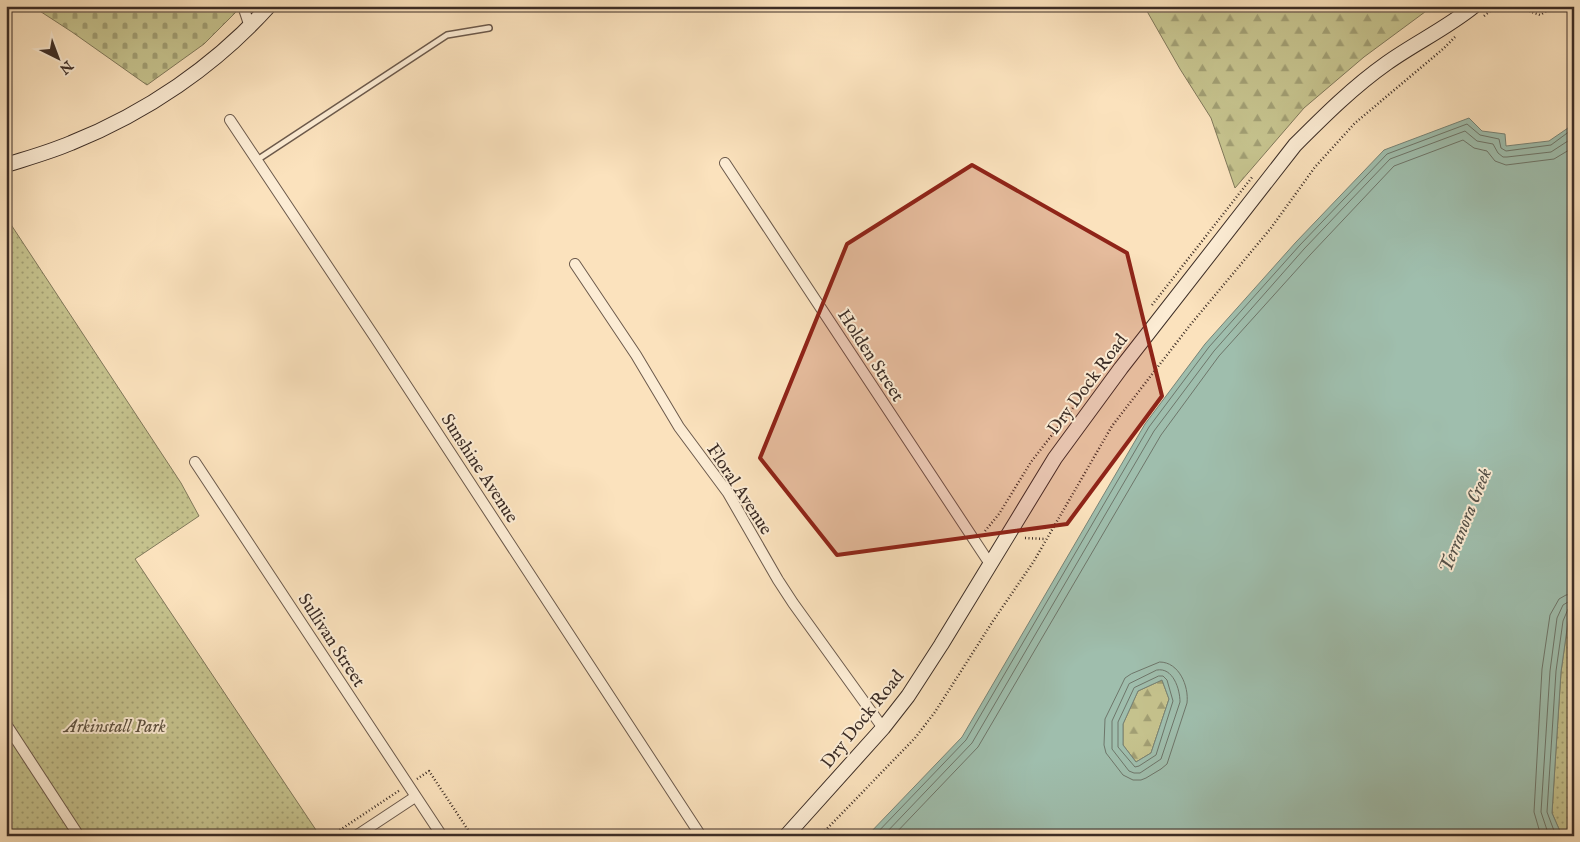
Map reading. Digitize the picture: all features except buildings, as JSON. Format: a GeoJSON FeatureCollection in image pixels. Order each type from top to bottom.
{"type":"FeatureCollection","features":[{"type":"Feature","properties":{"kind":"street"},"geometry":{"type":"LineString","coordinates":[[243,6],[250,27]]}},
{"type":"Feature","properties":{"kind":"street"},"geometry":{"type":"LineString","coordinates":[[6,165],[70,144],[141,109],[172,90],[200,69],[250,27],[269,6]]}},
{"type":"Feature","properties":{"kind":"street","name":"Dry Dock Road"},"geometry":{"type":"LineString","coordinates":[[786,836],[883,728],[912,690],[1055,458],[1084,418],[1296,146],[1325,115],[1388,62],[1478,11]]}},
{"type":"Feature","properties":{"kind":"street","name":"Sunshine Avenue"},"geometry":{"type":"LineString","coordinates":[[230,120],[379,343],[701,836]]}},
{"type":"Feature","properties":{"kind":"street","name":"Holden Street"},"geometry":{"type":"LineString","coordinates":[[725,163],[990,564]]}},
{"type":"Feature","properties":{"kind":"street","name":"Floral Avenue"},"geometry":{"type":"LineString","coordinates":[[575,264],[636,355],[680,427],[728,493],[792,603],[883,728]]}},
{"type":"Feature","properties":{"kind":"street","name":"Sullivan Street"},"geometry":{"type":"LineString","coordinates":[[195,462],[442,836]]}},
{"type":"Feature","properties":{"kind":"street"},"geometry":{"type":"LineString","coordinates":[[6,724],[79,836]]}},
{"type":"Feature","properties":{"kind":"street"},"geometry":{"type":"LineString","coordinates":[[356,836],[415,797]]}},
{"type":"Feature","properties":{"kind":"lane"},"geometry":{"type":"LineString","coordinates":[[256,160],[447,34],[489,28]]}},
{"type":"Feature","properties":{"kind":"path"},"geometry":{"type":"LineString","coordinates":[[1478,11],[1496,6]]}},
{"type":"Feature","properties":{"kind":"path"},"geometry":{"type":"LineString","coordinates":[[1516,6],[1540,15],[1555,6]]}},
{"type":"Feature","properties":{"kind":"path"},"geometry":{"type":"LineString","coordinates":[[1562,6],[1574,14]]}},
{"type":"Feature","properties":{"kind":"path"},"geometry":{"type":"LineString","coordinates":[[820,836],[915,738],[936,712],[1046,539],[1112,426],[1191,324],[1271,228],[1315,167],[1355,123],[1443,49],[1459,33]]}},
{"type":"Feature","properties":{"kind":"path"},"geometry":{"type":"LineString","coordinates":[[1025,538],[1046,539]]}},
{"type":"Feature","properties":{"kind":"highlighted area"},"geometry":{"type":"Polygon","coordinates":[[[972,165],[1127,253],[1162,396],[1067,524],[837,555],[760,458],[847,244],[972,165]]]}},
{"type":"Feature","properties":{"kind":"green space"},"geometry":{"type":"Polygon","coordinates":[[[32,6],[242,6],[204,44],[147,85],[32,6]]]}},
{"type":"Feature","properties":{"kind":"green space"},"geometry":{"type":"Polygon","coordinates":[[[1144,6],[1433,6],[1364,57],[1304,108],[1235,188],[1211,118],[1144,6]]]}},
{"type":"Feature","properties":{"kind":"green space","name":"Arkinstall Park"},"geometry":{"type":"Polygon","coordinates":[[[6,217],[181,483],[199,516],[135,559],[320,836],[6,836],[6,217]]]}},
{"type":"Feature","properties":{"kind":"green space"},"geometry":{"type":"Polygon","coordinates":[[[1574,607],[1574,836],[1562,836],[1552,813],[1561,672],[1568,622],[1574,607]]]}},
{"type":"Feature","properties":{"kind":"green space"},"geometry":{"type":"Polygon","coordinates":[[[1162,680],[1169,699],[1151,753],[1136,762],[1123,745],[1123,724],[1138,691],[1162,680]]]}},
{"type":"Feature","properties":{"kind":"water","name":"Terranora Creek"},"geometry":{"type":"Polygon","coordinates":[[[1469,118],[1482,131],[1505,134],[1506,146],[1549,141],[1568,128],[1574,120],[1574,607],[1568,622],[1561,672],[1552,813],[1562,836],[867,836],[962,737],[1145,424],[1205,344],[1296,242],[1384,150],[1469,118]],[[1162,680],[1138,691],[1123,724],[1123,745],[1136,762],[1151,753],[1169,699],[1162,680]]]}}]}
